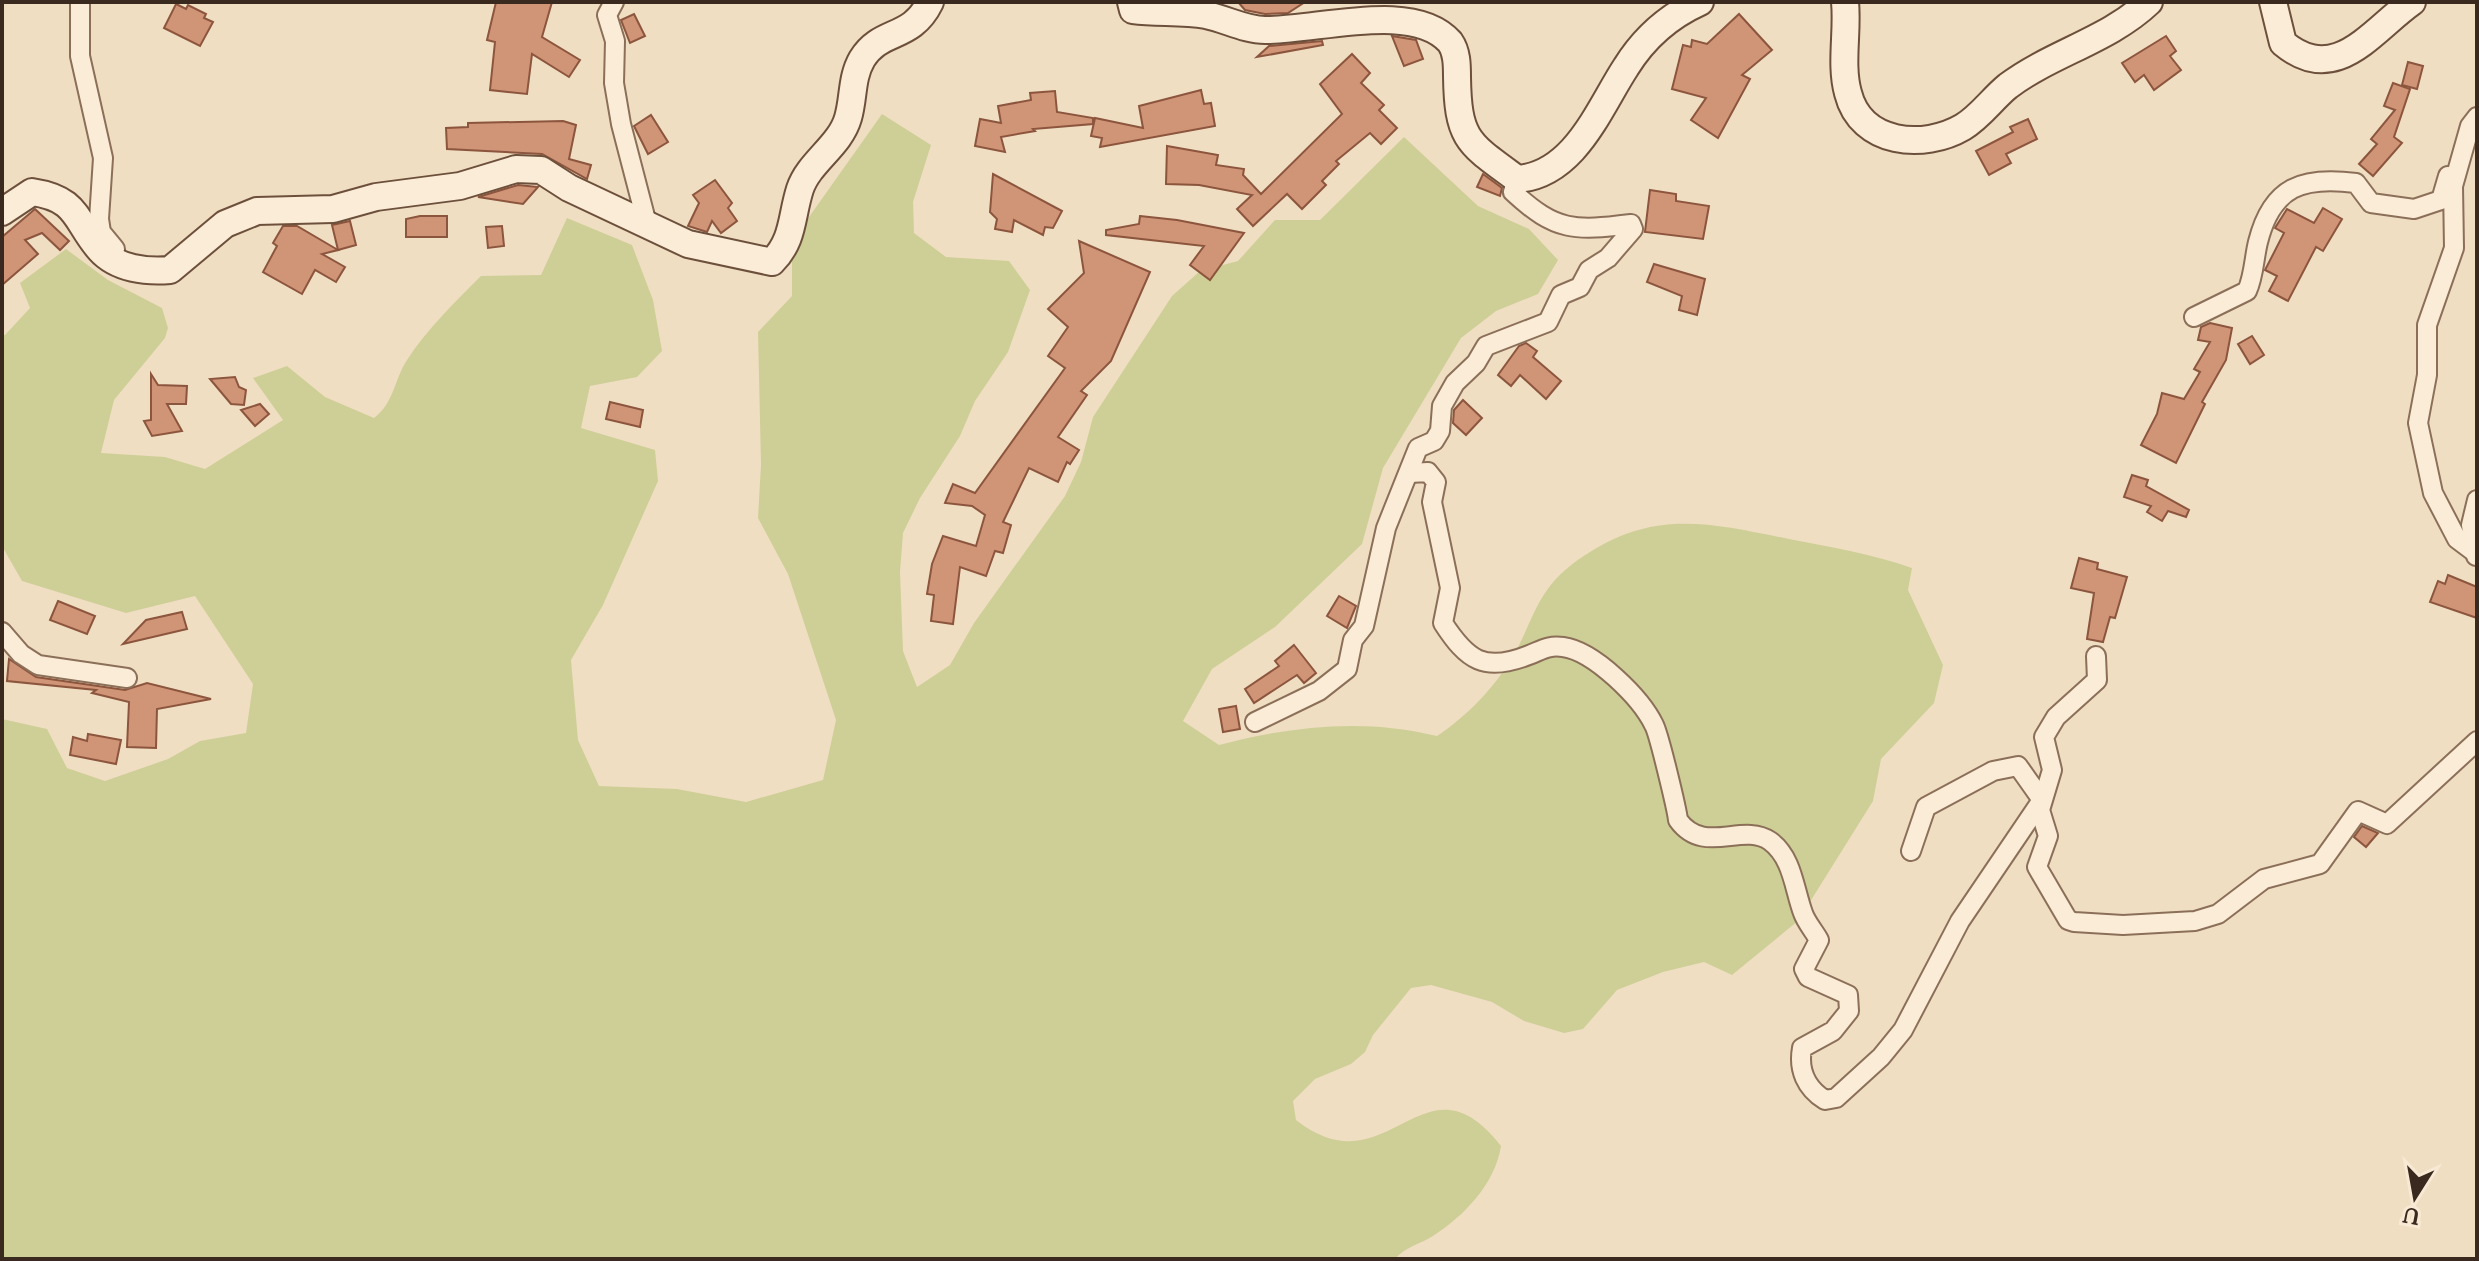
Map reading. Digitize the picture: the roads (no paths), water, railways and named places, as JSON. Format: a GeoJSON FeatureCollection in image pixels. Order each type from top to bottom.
{"type":"FeatureCollection","features":[{"type":"Feature","properties":{"kind":"street"},"geometry":{"type":"LineString","coordinates":[[80,2],[80,56],[103,158],[101,232],[125,265]]}},
{"type":"Feature","properties":{"kind":"street"},"geometry":{"type":"LineString","coordinates":[[614,2],[607,15],[615,41],[614,83],[647,224]]}},
{"type":"Feature","properties":{"kind":"street"},"geometry":{"type":"LineString","coordinates":[[2,212],[32,192],[61,199],[81,219],[100,250],[125,265],[152,271],[170,270],[225,224],[257,211],[333,209],[376,197],[460,186],[516,169],[541,170],[569,188],[688,244],[772,262],[786,248],[800,189],[847,121],[853,79],[861,61],[879,41],[909,30],[921,19],[930,2]]}},
{"type":"Feature","properties":{"kind":"street"},"geometry":{"type":"LineString","coordinates":[[1131,2],[1133,10],[1207,15],[1264,30],[1347,16],[1388,14],[1430,23],[1452,44],[1457,62],[1458,122],[1465,136],[1517,179]]}},
{"type":"Feature","properties":{"kind":"street"},"geometry":{"type":"LineString","coordinates":[[1517,179],[1546,171],[1564,156],[1594,124],[1626,66],[1646,41],[1665,21],[1700,2]]}},
{"type":"Feature","properties":{"kind":"street"},"geometry":{"type":"LineString","coordinates":[[1845,2],[1845,76],[1851,102],[1874,130],[1891,139],[1909,141],[1949,134],[1965,125],[2007,87],[2070,49],[2114,29],[2149,2]]}},
{"type":"Feature","properties":{"kind":"street"},"geometry":{"type":"LineString","coordinates":[[2273,2],[2276,25],[2283,43],[2307,60],[2324,61],[2366,42],[2412,2]]}},
{"type":"Feature","properties":{"kind":"street"},"geometry":{"type":"LineString","coordinates":[[2476,555],[2457,539],[2433,493],[2418,423],[2427,375],[2427,325],[2454,248],[2453,186],[2461,153],[2477,117]]}},
{"type":"Feature","properties":{"kind":"street"},"geometry":{"type":"LineString","coordinates":[[2194,317],[2247,291],[2268,215],[2278,199],[2299,184],[2316,179],[2356,183],[2371,203],[2414,209],[2430,207],[2441,200],[2450,169],[2461,153]]}},
{"type":"Feature","properties":{"kind":"street"},"geometry":{"type":"LineString","coordinates":[[1255,722],[1319,691],[1347,669],[1353,640],[1364,626],[1386,528],[1418,448],[1434,441],[1440,431],[1442,406],[1455,383],[1476,363],[1486,346],[1548,322],[1561,295],[1580,287],[1589,270],[1608,258],[1633,229],[1631,224],[1598,229],[1571,228],[1543,219],[1513,192],[1517,179]]}},
{"type":"Feature","properties":{"kind":"street"},"geometry":{"type":"LineString","coordinates":[[1410,473],[1428,472],[1436,482],[1432,502],[1450,588],[1443,623],[1461,651],[1479,662],[1496,663],[1530,655],[1547,646],[1578,650],[1595,661],[1612,675],[1654,726],[1678,820],[1684,829],[1703,838],[1758,837],[1770,841],[1788,864],[1804,916],[1819,940],[1804,969],[1808,977],[1848,995],[1849,1011],[1833,1031],[1802,1048],[1799,1065],[1813,1093],[1825,1100],[1836,1098],[1898,1037],[1960,921],[2042,800]]}},
{"type":"Feature","properties":{"kind":"street"},"geometry":{"type":"LineString","coordinates":[[2476,555],[2471,525],[2477,500]]}},
{"type":"Feature","properties":{"kind":"street"},"geometry":{"type":"LineString","coordinates":[[2,632],[21,654],[38,665],[127,678]]}},
{"type":"Feature","properties":{"kind":"street"},"geometry":{"type":"LineString","coordinates":[[2096,656],[2097,680],[2046,731],[2044,737],[2052,770],[2042,800],[2041,817],[2048,836],[2038,874],[2068,920],[2123,925],[2168,919],[2195,921],[2218,914],[2264,879],[2320,864],[2358,811],[2387,824],[2477,741]]}},
{"type":"Feature","properties":{"kind":"street"},"geometry":{"type":"LineString","coordinates":[[1911,851],[1926,807],[1993,771],[2018,766],[2042,800]]}}]}
